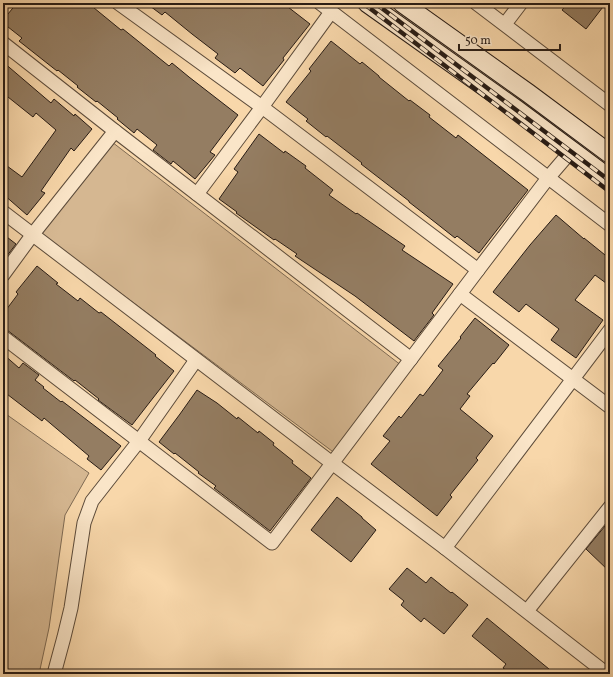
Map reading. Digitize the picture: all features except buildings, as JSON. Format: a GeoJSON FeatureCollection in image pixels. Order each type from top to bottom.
{"type":"FeatureCollection","features":[{"type":"Feature","properties":{"kind":"main road"},"geometry":{"type":"LineString","coordinates":[[367,3],[516,109],[610,179]]}},
{"type":"Feature","properties":{"kind":"main road"},"geometry":{"type":"LineString","coordinates":[[402,3],[610,154]]}},
{"type":"Feature","properties":{"kind":"street"},"geometry":{"type":"LineString","coordinates":[[118,3],[262,107],[478,270]]}},
{"type":"Feature","properties":{"kind":"street"},"geometry":{"type":"LineString","coordinates":[[320,3],[610,225]]}},
{"type":"Feature","properties":{"kind":"street"},"geometry":{"type":"LineString","coordinates":[[476,3],[610,105]]}},
{"type":"Feature","properties":{"kind":"street"},"geometry":{"type":"LineString","coordinates":[[504,24],[521,3]]}},
{"type":"Feature","properties":{"kind":"street"},"geometry":{"type":"LineString","coordinates":[[197,194],[331,12]]}},
{"type":"Feature","properties":{"kind":"street"},"geometry":{"type":"LineString","coordinates":[[3,43],[411,359]]}},
{"type":"Feature","properties":{"kind":"street"},"geometry":{"type":"LineString","coordinates":[[3,275],[33,234],[115,131]]}},
{"type":"Feature","properties":{"kind":"street"},"geometry":{"type":"LineString","coordinates":[[3,337],[272,543],[548,178],[572,150]]}},
{"type":"Feature","properties":{"kind":"street"},"geometry":{"type":"LineString","coordinates":[[3,212],[445,548],[607,674]]}},
{"type":"Feature","properties":{"kind":"street"},"geometry":{"type":"LineString","coordinates":[[460,294],[610,407]]}},
{"type":"Feature","properties":{"kind":"street"},"geometry":{"type":"LineString","coordinates":[[445,548],[610,330]]}},
{"type":"Feature","properties":{"kind":"street"},"geometry":{"type":"LineString","coordinates":[[54,674],[71,608],[84,523],[92,501],[139,441],[196,360]]}},
{"type":"Feature","properties":{"kind":"street"},"geometry":{"type":"LineString","coordinates":[[527,611],[610,507]]}},
{"type":"Feature","properties":{"kind":"shaded area"},"geometry":{"type":"Polygon","coordinates":[[[112,142],[406,369],[340,457],[40,233],[112,142]]]}},
{"type":"Feature","properties":{"kind":"shaded area"},"geometry":{"type":"Polygon","coordinates":[[[3,412],[89,473],[65,515],[49,628],[39,674],[3,674],[3,412]]]}},
{"type":"Feature","properties":{"kind":"railway"},"geometry":{"type":"LineString","coordinates":[[363,3],[610,192]]}},
{"type":"Feature","properties":{"kind":"railway"},"geometry":{"type":"LineString","coordinates":[[375,3],[610,181]]}}]}
